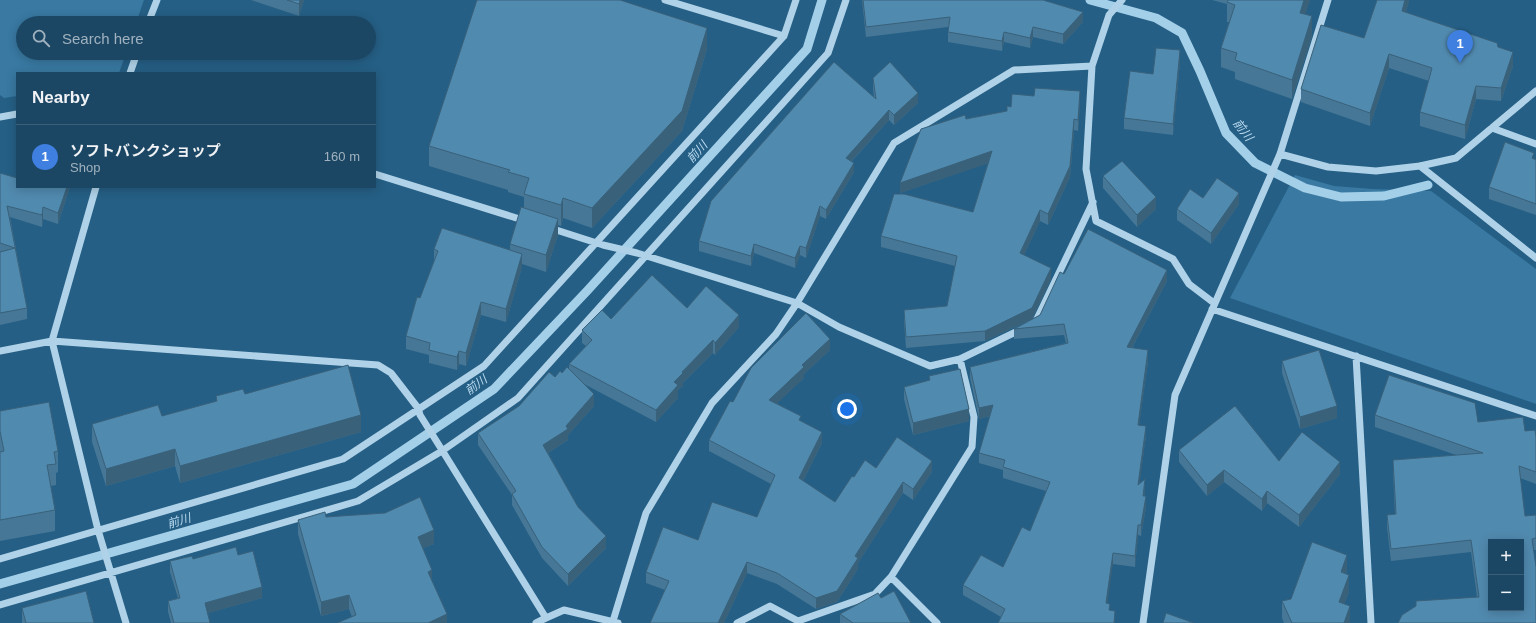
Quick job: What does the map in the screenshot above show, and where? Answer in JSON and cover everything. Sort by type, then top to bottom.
[{"type":"street","points":[[151,16],[157,0]]},
{"type":"street","points":[[665,0],[784,36]]},
{"type":"street","points":[[0,559],[99,533],[343,459],[419,412],[484,366],[600,244],[784,36],[796,0]]},
{"type":"street","points":[[0,605],[110,569],[358,502],[442,451],[518,398],[641,255],[828,53],[846,0]]},
{"type":"street","points":[[1122,0],[1109,15],[1092,66],[1086,169],[1096,221],[1173,259],[1189,284],[1213,306],[1356,356],[1536,416]]},
{"type":"street","points":[[1143,623],[1175,395],[1278,157],[1328,0]]},
{"type":"street","points":[[130,72],[135,60]]},
{"type":"street","points":[[536,623],[564,610],[616,622],[646,512],[712,403],[776,334],[797,303],[894,142],[1014,70],[1092,66]]},
{"type":"street","points":[[1278,157],[1328,167],[1376,170],[1420,166],[1456,158],[1536,91]]},
{"type":"street","points":[[0,117],[16,114]]},
{"type":"street","points":[[1492,128],[1536,144]]},
{"type":"street","points":[[1420,166],[1536,258]]},
{"type":"street","points":[[376,174],[535,224]]},
{"type":"street","points":[[96,188],[52,342],[99,533],[126,623]]},
{"type":"street","points":[[543,226],[797,303],[839,327],[930,366],[960,359],[1036,323],[1093,202]]},
{"type":"street","points":[[0,351],[52,342],[378,365],[391,373],[419,412],[546,618]]},
{"type":"street","points":[[1356,356],[1371,623]]},
{"type":"street","points":[[737,623],[770,606],[798,621],[875,594],[891,577],[972,447],[974,417],[960,359]]},
{"type":"street","points":[[891,577],[937,623]]},
{"type":"shaded area","points":[[0,0],[144,0],[138,16],[16,16],[16,60],[124,60],[119,72],[16,72],[16,96],[4,98],[0,95]]},
{"type":"shaded area","points":[[1295,175],[1334,186],[1431,191],[1536,269],[1536,404],[1230,298]]},
{"type":"building","points":[[287,0],[300,0],[299,4]]},
{"type":"building","points":[[477,0],[620,0],[707,28],[682,111],[592,208],[563,198],[561,205],[524,194],[529,178],[508,172],[510,170],[429,146]]},
{"type":"building","points":[[863,0],[1043,0],[1083,12],[1063,34],[1033,27],[1030,38],[1004,32],[1002,41],[948,32],[950,17],[866,27]]},
{"type":"building","points":[[1228,0],[1304,0],[1300,13],[1312,16],[1292,80],[1235,60],[1237,53],[1221,48],[1235,5],[1227,2]]},
{"type":"building","points":[[1377,0],[1405,0],[1402,11],[1497,43],[1498,47],[1513,52],[1501,88],[1476,86],[1465,125],[1420,112],[1432,68],[1389,54],[1370,113],[1301,89],[1321,25],[1364,38]]},
{"type":"building","points":[[1156,48],[1180,50],[1173,124],[1124,118],[1130,71],[1153,74]]},
{"type":"building","points":[[834,62],[876,99],[873,78],[890,62],[918,93],[894,115],[889,110],[846,158],[854,163],[826,210],[820,206],[806,248],[800,246],[795,258],[754,244],[751,256],[699,241],[711,201]]},
{"type":"building","points":[[1035,88],[1080,91],[1078,120],[1074,119],[1070,166],[1048,214],[1040,210],[1020,253],[1051,268],[1032,308],[985,331],[906,337],[904,310],[947,306],[957,256],[881,236],[894,194],[904,194],[973,212],[992,151],[900,183],[921,129],[965,115],[966,119],[1007,111],[1007,106],[1011,107],[1012,94],[1034,96]]},
{"type":"building","points":[[1505,142],[1534,153],[1532,158],[1536,160],[1536,204],[1489,187]]},
{"type":"building","points":[[1122,161],[1156,197],[1137,215],[1103,176]]},
{"type":"building","points":[[0,173],[16,178],[16,188],[67,188],[58,213],[43,207],[42,215],[7,206],[27,308],[0,313],[0,252],[15,248],[0,243]]},
{"type":"building","points":[[1217,178],[1239,193],[1211,233],[1177,209],[1190,189],[1203,198]]},
{"type":"building","points":[[521,207],[558,219],[546,255],[510,244]]},
{"type":"building","points":[[442,228],[522,254],[506,309],[481,302],[466,353],[459,351],[457,357],[429,350],[430,343],[406,336],[417,297],[420,298],[438,251],[434,249]]},
{"type":"building","points":[[1088,229],[1167,270],[1127,347],[1148,350],[1138,425],[1146,426],[1138,485],[1145,479],[1143,496],[1146,496],[1141,525],[1138,525],[1135,556],[1113,553],[1106,603],[1110,604],[1109,610],[1115,611],[1114,623],[998,623],[1005,609],[963,585],[981,555],[1003,567],[1022,527],[1030,531],[1050,482],[1003,467],[1005,460],[979,453],[993,405],[979,408],[970,367],[1068,343],[1064,324],[1014,329],[1040,315],[1060,272],[1064,274]]},
{"type":"building","points":[[652,275],[687,308],[706,286],[739,315],[715,343],[713,340],[682,372],[683,373],[674,382],[678,385],[656,410],[569,364],[592,340],[582,330],[602,310],[611,319]]},
{"type":"building","points":[[806,313],[830,339],[802,365],[804,367],[769,400],[801,416],[799,420],[822,432],[799,478],[835,502],[852,476],[854,477],[865,460],[876,468],[897,437],[932,461],[913,489],[903,482],[855,556],[858,558],[837,591],[816,598],[777,573],[747,562],[718,623],[650,623],[669,581],[646,572],[663,527],[698,540],[712,502],[757,517],[775,475],[709,440],[730,401],[733,402],[751,368]]},
{"type":"building","points":[[1319,350],[1337,406],[1300,417],[1282,361]]},
{"type":"building","points":[[348,365],[361,415],[180,466],[175,449],[106,469],[92,424],[158,405],[162,416],[217,401],[216,396],[243,389],[245,394]]},
{"type":"building","points":[[567,367],[594,394],[566,426],[568,429],[543,445],[578,507],[606,536],[568,574],[542,547],[512,494],[516,491],[478,433],[519,406],[549,372],[555,377],[560,371],[562,373]]},
{"type":"building","points":[[960,369],[969,409],[913,423],[904,387],[930,380],[929,376]]},
{"type":"building","points":[[1389,375],[1475,403],[1478,422],[1523,417],[1525,431],[1535,430],[1536,472],[1519,466],[1525,516],[1536,515],[1536,538],[1532,539],[1536,567],[1536,623],[1398,623],[1402,615],[1416,606],[1416,601],[1479,597],[1471,540],[1391,549],[1387,515],[1396,514],[1393,460],[1483,453],[1375,415]]},
{"type":"building","points":[[49,402],[58,451],[54,452],[56,464],[47,465],[55,510],[0,520],[0,452],[4,451],[0,431],[0,411]]},
{"type":"building","points":[[1235,406],[1279,461],[1302,432],[1340,462],[1299,515],[1267,491],[1262,499],[1224,470],[1207,485],[1179,450]]},
{"type":"building","points":[[420,497],[434,530],[418,537],[432,570],[428,572],[447,614],[428,623],[337,623],[356,615],[349,595],[321,602],[298,520],[325,512],[326,517],[385,513]]},
{"type":"building","points":[[1312,542],[1347,555],[1341,572],[1349,575],[1339,602],[1350,606],[1344,623],[1292,623],[1282,601],[1291,599]]},
{"type":"building","points":[[236,547],[238,555],[253,551],[262,587],[205,603],[210,623],[174,623],[168,601],[180,598],[170,561],[192,556],[193,559]]},
{"type":"building","points":[[86,591],[94,623],[26,623],[22,608]]},
{"type":"building","points":[[894,591],[911,623],[853,623],[840,614],[878,593],[881,598]]},
{"type":"building","points":[[1166,613],[1194,623],[1163,623]]},
{"type":"waterway","name":"前川","points":[[0,584],[353,484],[494,389],[587,291],[807,49],[822,0]]},
{"type":"waterway","name":"前川","points":[[1090,0],[1156,18],[1182,33],[1226,133],[1255,163],[1305,188],[1341,197],[1384,196],[1428,185]]},
{"type":"place","name":"ソフトバンクショップ","points":[[1460,63]]}]
